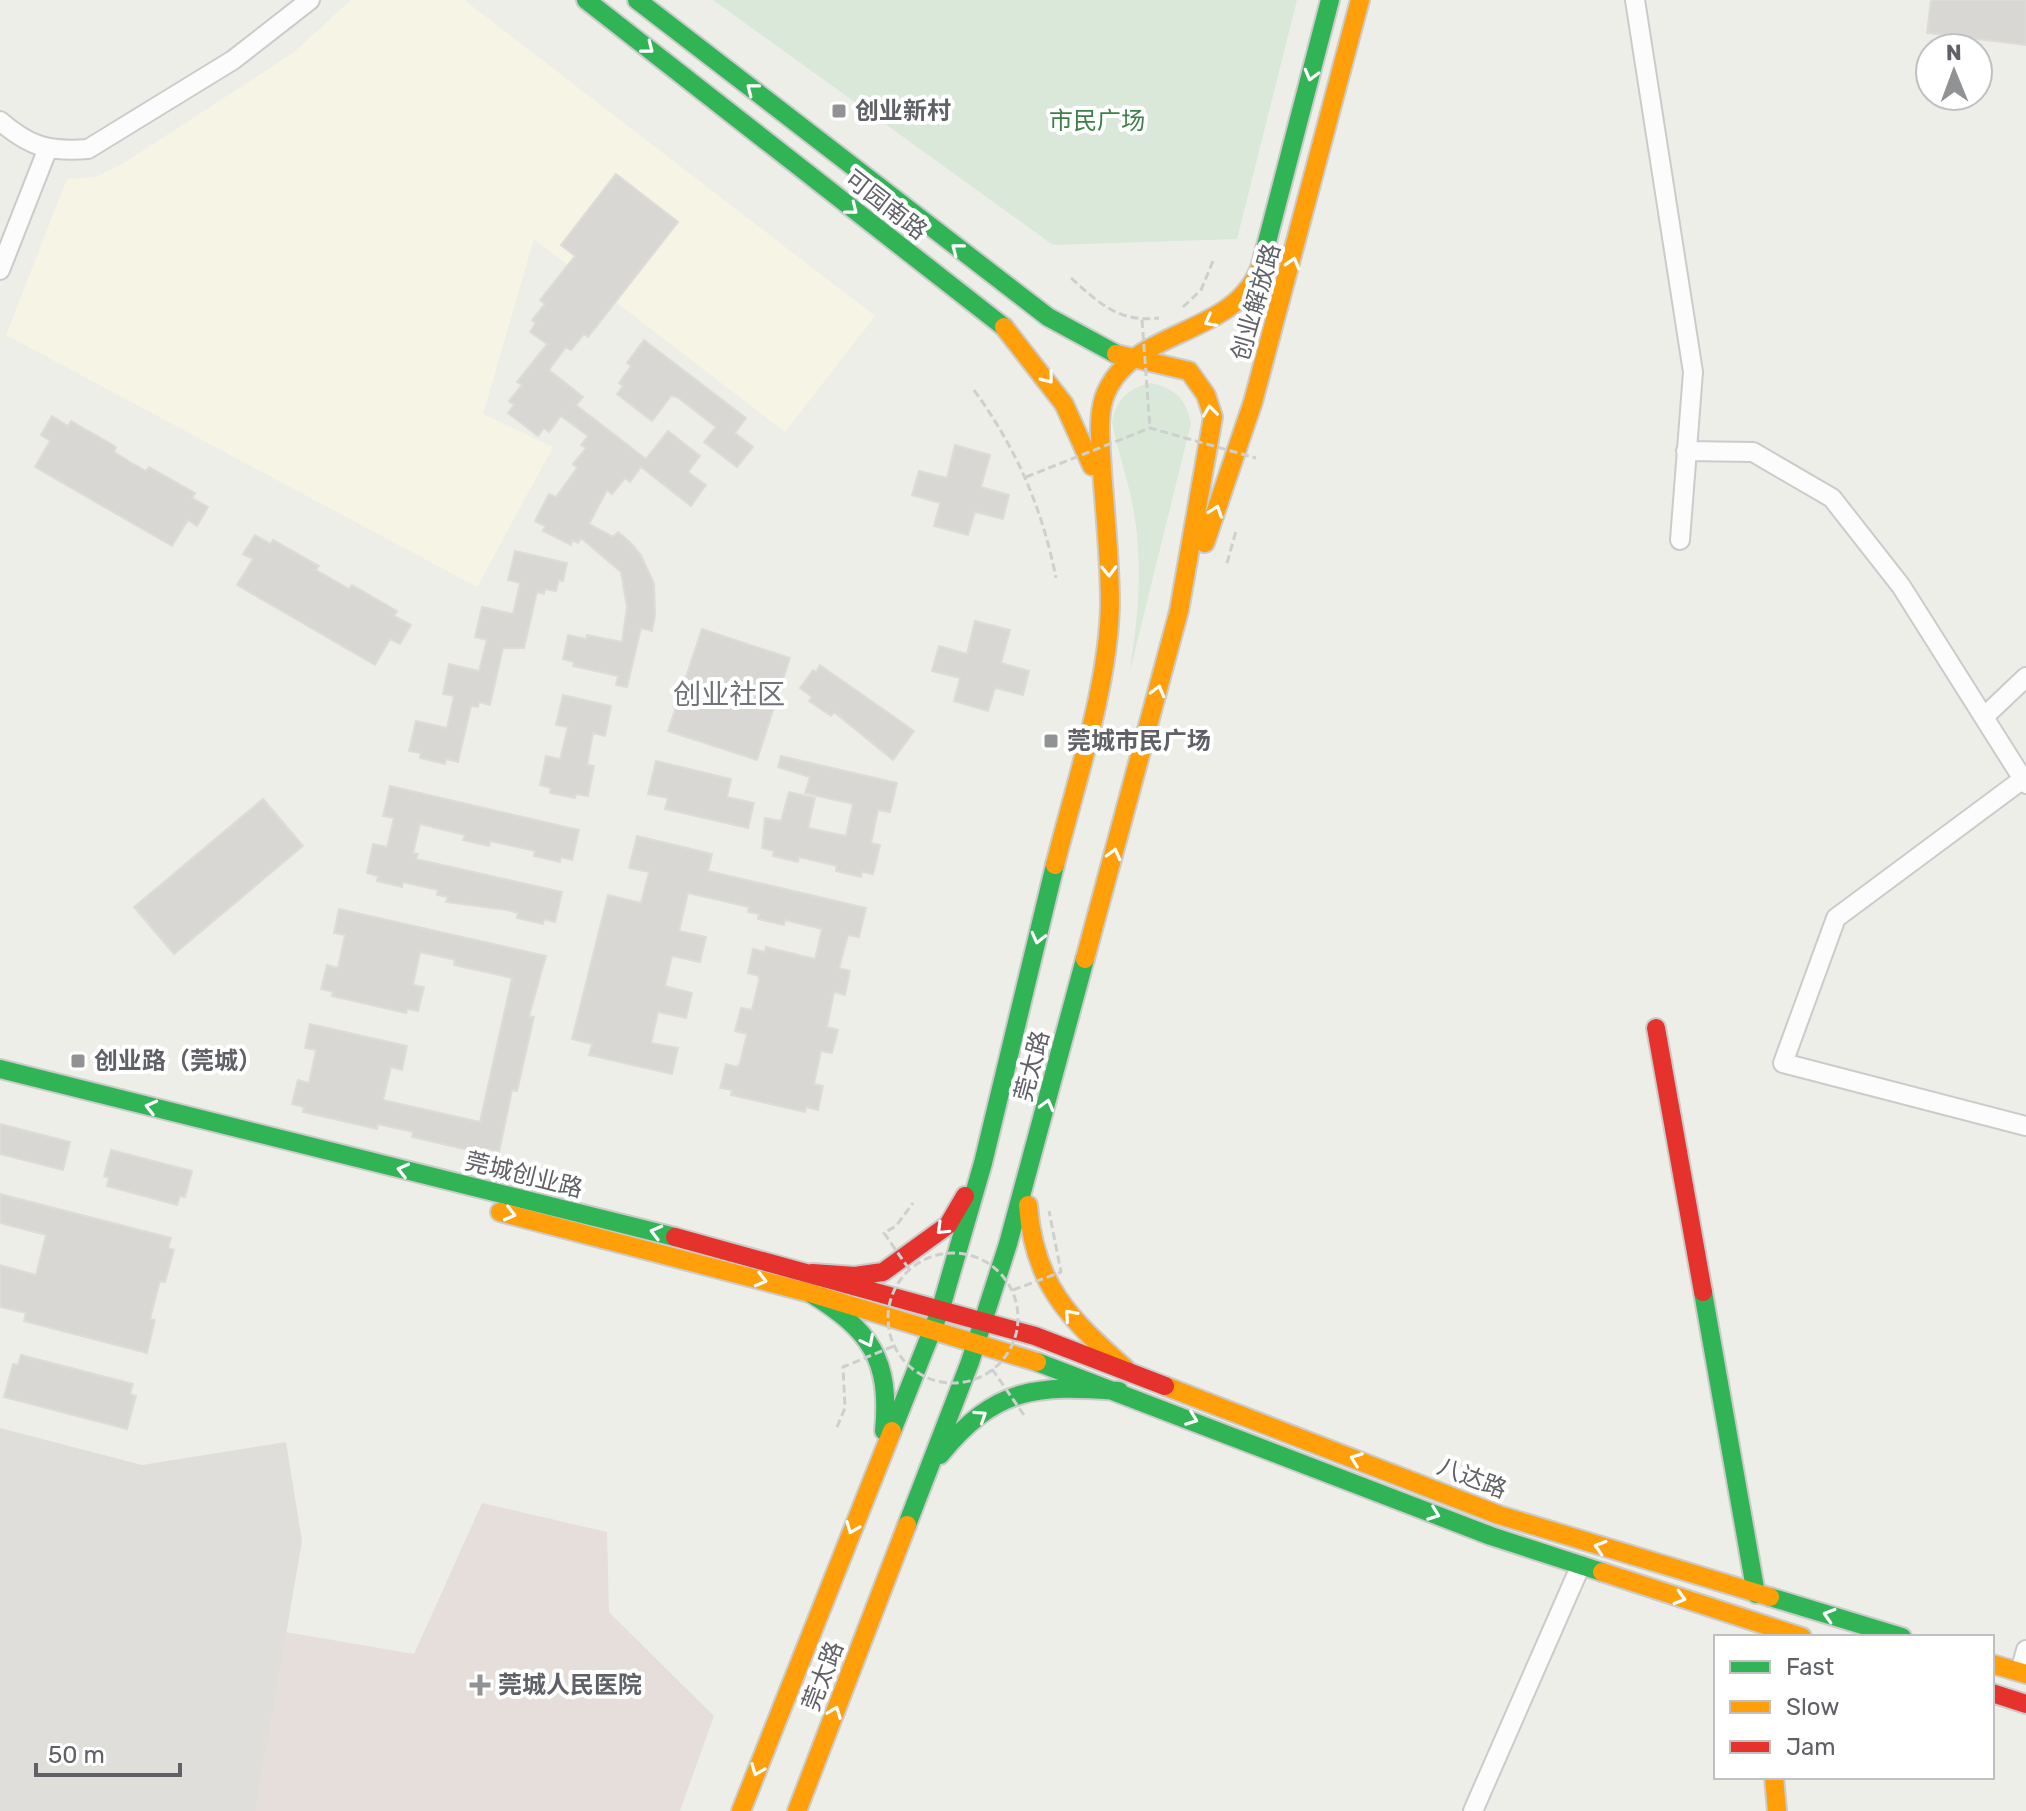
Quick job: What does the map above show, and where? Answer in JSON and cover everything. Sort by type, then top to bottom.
[{"type":"main road","name":"可园南路","points":[[586,0],[997,320],[1050,379],[1076,420],[1101,493]]},
{"type":"main road","name":"可园南路","points":[[637,0],[1019,296],[1068,330],[1119,355],[1135,358]]},
{"type":"main road","name":"创业解放路","points":[[1101,493],[1099,409],[1106,388],[1118,371],[1135,358],[1216,319],[1251,288],[1266,244],[1330,0]]},
{"type":"main road","name":"创业解放路","points":[[1179,611],[1253,402],[1360,0]]},
{"type":"main road","points":[[1068,330],[1124,338],[1171,339]]},
{"type":"main road","name":"莞太路","points":[[797,1811],[977,1342],[1027,1180],[1179,611],[1213,417],[1208,397],[1193,373],[1169,360],[1135,358]]},
{"type":"main road","name":"莞太路","points":[[741,1811],[934,1328],[983,1163],[1102,672],[1110,605],[1101,493]]},
{"type":"main road","points":[[1656,1028],[1756,1594]]},
{"type":"main road","name":"莞城创业路","points":[[0,1069],[812,1273],[1035,1336]]},
{"type":"main road","name":"莞城创业路","points":[[0,1084],[810,1293],[1025,1357]]},
{"type":"main road","points":[[812,1273],[855,1276],[883,1272],[948,1225],[983,1163]]},
{"type":"main road","points":[[1027,1180],[1028,1239],[1038,1270],[1066,1313],[1126,1369]]},
{"type":"main road","points":[[810,1293],[845,1313],[865,1331],[885,1376],[887,1413],[881,1455]]},
{"type":"main road","name":"八达路","points":[[1035,1336],[1499,1515],[1895,1635]]},
{"type":"main road","name":"八达路","points":[[1025,1357],[1491,1536],[1759,1630],[1790,1635]]},
{"type":"main road","points":[[927,1471],[951,1440],[1002,1402],[1051,1387],[1119,1391]]},
{"type":"main road","points":[[1994,1665],[2023,1673]]},
{"type":"main road","points":[[1994,1694],[2026,1704]]},
{"type":"main road","points":[[1774,1779],[1777,1811]]},
{"type":"street","points":[[0,121],[33,146],[88,149],[233,60],[310,0]]},
{"type":"street","points":[[1635,0],[1693,372],[1680,540]]},
{"type":"street","points":[[0,270],[48,148]]},
{"type":"street","points":[[1686,451],[1753,452],[1832,498],[1901,586],[2024,781],[1836,918],[1783,1063],[2026,1126]]},
{"type":"street","points":[[1985,716],[2026,677]]},
{"type":"street","points":[[1473,1811],[1580,1567]]},
{"type":"street","points":[[2023,1673],[2026,1650]]},
{"type":"path","points":[[1179,311],[1201,290],[1213,261]]},
{"type":"path","points":[[1071,278],[1107,310],[1142,320],[1170,314]]},
{"type":"path","points":[[1142,320],[1150,428]]},
{"type":"path","points":[[974,390],[998,423],[1026,477],[1048,537],[1056,578]]},
{"type":"path","points":[[1026,477],[1150,428],[1256,458]]},
{"type":"path","points":[[909,1269],[884,1233],[896,1226],[913,1203]]},
{"type":"path","points":[[1013,1290],[1061,1272],[1049,1211]]},
{"type":"path","points":[[941,1253],[957,1253],[991,1264],[1013,1290],[1019,1318],[1017,1334],[1004,1359],[973,1380],[957,1383],[932,1380],[910,1367],[894,1346],[888,1311],[897,1285],[909,1269],[941,1253]]},
{"type":"path","points":[[837,1427],[845,1408],[843,1367],[894,1346]]},
{"type":"path","points":[[992,1369],[1026,1418]]},
{"type":"shaded area","points":[[351,0],[464,0],[875,316],[785,432],[534,239],[483,414],[553,447],[477,587],[6,335],[67,179],[96,177],[124,163],[293,53]]},
{"type":"shaded area","points":[[0,1428],[142,1465],[286,1442],[302,1541],[256,1811],[0,1811]]},
{"type":"shaded area","name":"莞城人民医院","points":[[482,1503],[607,1532],[609,1612],[714,1716],[680,1811],[256,1811],[286,1632],[414,1654]]},
{"type":"green space","name":"市民广场","points":[[713,0],[1297,0],[1237,239],[1053,245]]},
{"type":"green space","points":[[1151,383],[1167,388],[1178,396],[1186,407],[1191,423],[1129,675],[1137,614],[1137,533],[1112,422],[1125,396]]},
{"type":"building","points":[[1931,0],[2026,0],[2026,45],[1994,41],[1994,32],[1927,32]]},
{"type":"building","points":[[616,174],[678,222],[588,337],[584,334],[571,350],[566,347],[549,370],[583,397],[576,405],[646,459],[668,431],[700,456],[688,472],[706,485],[691,506],[641,467],[630,482],[625,478],[612,494],[607,490],[589,524],[613,537],[618,532],[630,542],[641,555],[654,584],[652,631],[641,628],[627,687],[616,685],[618,676],[573,666],[574,662],[563,659],[568,635],[586,639],[587,635],[622,642],[627,607],[621,572],[581,538],[578,543],[572,540],[571,545],[543,531],[545,526],[535,521],[549,494],[556,497],[577,468],[573,464],[586,448],[581,445],[588,436],[561,416],[549,432],[544,428],[538,436],[508,413],[514,405],[509,401],[522,385],[517,382],[547,344],[530,332],[536,323],[532,320],[545,304],[540,300],[575,256],[561,245]]},
{"type":"building","points":[[644,340],[746,418],[735,433],[753,447],[737,467],[704,442],[716,427],[677,397],[671,396],[652,421],[617,394],[623,386],[619,383],[631,366],[627,363]]},
{"type":"building","points":[[52,416],[68,426],[71,421],[116,447],[114,452],[130,462],[146,471],[149,467],[195,493],[192,498],[208,507],[197,526],[188,520],[172,546],[35,467],[50,441],[41,435]]},
{"type":"building","points":[[955,445],[990,455],[981,487],[1009,495],[1003,519],[975,512],[968,535],[934,526],[940,503],[912,495],[919,471],[947,478]]},
{"type":"building","points":[[255,535],[271,544],[273,540],[319,566],[316,570],[349,589],[352,585],[397,611],[394,616],[411,625],[400,644],[390,639],[375,665],[237,585],[253,559],[243,554]]},
{"type":"building","points":[[515,551],[567,563],[563,581],[559,580],[556,591],[545,589],[544,594],[537,592],[524,648],[503,648],[490,705],[479,702],[478,707],[471,706],[458,762],[446,759],[445,764],[420,758],[421,753],[409,751],[416,721],[447,728],[454,696],[443,694],[449,664],[479,671],[487,640],[475,637],[482,607],[513,614],[520,583],[508,580]]},
{"type":"building","points":[[975,621],[1010,630],[1001,663],[1029,671],[1023,695],[995,688],[988,711],[954,701],[960,678],[932,671],[939,646],[967,654]]},
{"type":"building","points":[[702,629],[790,658],[757,760],[668,731]]},
{"type":"building","points":[[820,665],[914,731],[893,760],[834,712],[831,716],[809,701],[812,697],[800,688]]},
{"type":"building","points":[[563,695],[611,706],[605,736],[593,733],[587,765],[594,766],[588,796],[576,794],[575,798],[550,793],[551,788],[540,785],[546,756],[560,759],[568,727],[556,725]]},
{"type":"building","points":[[781,756],[897,783],[890,812],[878,810],[871,843],[880,845],[873,874],[862,872],[861,877],[836,871],[837,866],[799,857],[798,862],[773,856],[774,851],[762,848],[765,818],[781,821],[789,792],[815,798],[808,828],[846,836],[853,804],[805,793],[810,777],[778,767]]},
{"type":"building","points":[[656,761],[731,779],[727,797],[754,803],[748,828],[665,809],[668,798],[648,794]]},
{"type":"building","points":[[390,786],[579,830],[572,860],[561,857],[560,862],[534,856],[535,851],[490,841],[489,846],[463,840],[465,835],[420,824],[413,853],[418,854],[416,859],[562,892],[555,922],[544,919],[543,924],[517,918],[518,913],[507,910],[446,902],[448,897],[437,895],[438,890],[403,882],[402,887],[377,881],[378,876],[367,873],[373,844],[387,847],[394,818],[383,816]]},
{"type":"building","points":[[263,799],[303,846],[174,954],[134,907]]},
{"type":"building","points":[[637,836],[712,854],[708,871],[866,908],[859,937],[848,935],[839,968],[850,971],[845,995],[834,992],[827,1027],[838,1030],[832,1053],[821,1051],[814,1084],[823,1086],[818,1110],[806,1107],[805,1112],[731,1095],[732,1090],[720,1088],[726,1064],[737,1067],[740,1063],[747,1034],[735,1031],[741,1008],[752,1010],[759,981],[759,976],[748,973],[753,949],[765,952],[766,947],[815,959],[822,929],[785,920],[784,925],[758,919],[759,914],[748,912],[749,907],[688,893],[679,931],[706,937],[700,962],[672,956],[665,986],[692,993],[686,1018],[658,1012],[651,1043],[678,1048],[672,1074],[589,1055],[592,1044],[572,1039],[608,895],[641,903],[649,872],[629,868]]},
{"type":"building","points":[[339,909],[546,956],[529,1016],[534,1017],[517,1091],[512,1090],[499,1152],[488,1149],[486,1154],[412,1137],[413,1132],[378,1124],[377,1129],[303,1112],[304,1107],[292,1104],[298,1080],[309,1083],[316,1050],[305,1048],[310,1024],[407,1046],[402,1070],[391,1067],[383,1100],[480,1122],[512,978],[454,965],[455,960],[420,952],[413,985],[424,987],[418,1011],[407,1009],[406,1013],[332,996],[333,992],[321,989],[327,965],[338,968],[345,935],[334,933]]},
{"type":"building","points":[[0,1124],[70,1142],[63,1170],[0,1154]]},
{"type":"building","points":[[111,1150],[192,1171],[185,1197],[180,1196],[177,1205],[107,1186],[109,1178],[104,1176]]},
{"type":"building","points":[[0,1194],[171,1238],[168,1248],[174,1250],[165,1282],[160,1281],[150,1319],[155,1320],[147,1353],[24,1321],[26,1313],[0,1307],[0,1265],[36,1275],[46,1235],[0,1223]]},
{"type":"building","points":[[21,1355],[133,1384],[130,1394],[136,1396],[127,1429],[4,1397],[13,1364],[18,1365]]},
{"type":"traffic: fast","points":[[586,0],[1004,327]]},
{"type":"traffic: fast","points":[[637,0],[1048,317],[1116,354]]},
{"type":"traffic: fast","points":[[1261,265],[1330,0]]},
{"type":"traffic: fast","points":[[892,1431],[941,1308],[983,1163],[1055,865]]},
{"type":"traffic: fast","points":[[907,1525],[970,1362],[1008,1244],[1085,959]]},
{"type":"traffic: fast","points":[[0,1069],[675,1237]]},
{"type":"traffic: fast","points":[[1703,1292],[1756,1594]]},
{"type":"traffic: fast","points":[[810,1293],[848,1320],[872,1349],[884,1384],[884,1431]]},
{"type":"traffic: fast","points":[[1037,1362],[1491,1536],[1602,1572]]},
{"type":"traffic: fast","points":[[940,1455],[980,1415],[1020,1395],[1064,1389],[1119,1391]]},
{"type":"traffic: fast","points":[[1770,1597],[1895,1635]]},
{"type":"traffic: slow","points":[[1205,543],[1253,402],[1360,0]]},
{"type":"traffic: slow","points":[[1055,865],[1090,735],[1108,635],[1109,570],[1100,434],[1104,398],[1117,375],[1136,357],[1229,307],[1248,289],[1261,265]]},
{"type":"traffic: slow","points":[[1004,327],[1064,404],[1092,466]]},
{"type":"traffic: slow","points":[[1085,959],[1179,611],[1213,417],[1206,395],[1189,371],[1116,354]]},
{"type":"traffic: slow","points":[[1028,1205],[1038,1257],[1058,1298],[1087,1333],[1126,1369]]},
{"type":"traffic: slow","points":[[500,1212],[810,1293],[1037,1362]]},
{"type":"traffic: slow","points":[[1165,1386],[1499,1515],[1770,1597]]},
{"type":"traffic: slow","points":[[741,1811],[892,1431]]},
{"type":"traffic: slow","points":[[797,1811],[907,1525]]},
{"type":"traffic: slow","points":[[1602,1572],[1796,1635]]},
{"type":"traffic: slow","points":[[1994,1665],[2026,1674]]},
{"type":"traffic: slow","points":[[1774,1779],[1777,1811]]},
{"type":"traffic: jam","points":[[1656,1028],[1703,1292]]},
{"type":"traffic: jam","points":[[812,1273],[855,1276],[883,1272],[948,1225],[965,1196]]},
{"type":"traffic: jam","points":[[675,1237],[1035,1336],[1165,1386]]},
{"type":"traffic: jam","points":[[1994,1694],[2026,1704]]},
{"type":"place","name":"创业新村","points":[[839,111]]},
{"type":"place","name":"莞城市民广场","points":[[1051,741]]},
{"type":"place","name":"创业路（莞城）","points":[[78,1061]]},
{"type":"place","name":"莞城人民医院","points":[[480,1685]]},
{"type":"district","name":"创业社区","points":[[729,694]]}]
